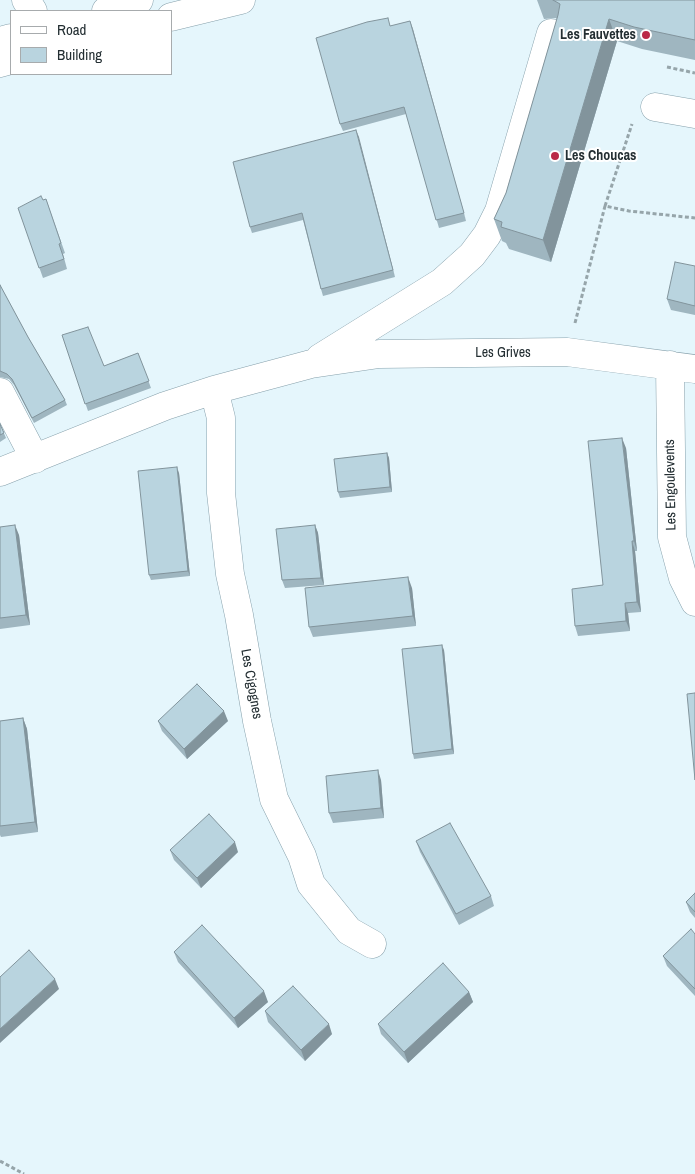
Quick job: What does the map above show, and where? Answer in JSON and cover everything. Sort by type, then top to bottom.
[{"type":"street","points":[[109,10],[139,0]]},
{"type":"street","points":[[172,18],[241,0]]},
{"type":"street","points":[[0,472],[165,406],[214,390],[311,364],[442,282],[472,255],[487,235],[499,210],[551,33]]},
{"type":"street","points":[[655,107],[695,114]]},
{"type":"street","name":"Les Grives","points":[[311,364],[379,354],[567,352],[682,367]]},
{"type":"street","name":"Les Engoulevents","points":[[682,367],[672,537],[683,578],[695,602]]},
{"type":"street","name":"Les Cigognes","points":[[214,390],[221,418],[221,493],[230,574],[257,721],[274,799],[302,856],[311,884],[349,931],[372,944]]},
{"type":"street","points":[[0,394],[35,459]]},
{"type":"path","points":[[667,67],[695,73]]},
{"type":"path","points":[[567,352],[605,206],[638,104],[655,107]]},
{"type":"path","points":[[605,206],[629,211],[695,218]]},
{"type":"path","points":[[0,1161],[24,1174]]},
{"type":"building","points":[[553,0],[695,0],[695,40],[634,27],[609,19],[543,240],[501,227],[502,222],[494,219],[506,193],[558,15],[560,4]]},
{"type":"building","points":[[388,18],[390,26],[410,21],[464,213],[436,220],[404,107],[340,124],[316,38],[367,22]]},
{"type":"building","points":[[356,130],[393,270],[321,289],[302,213],[250,227],[233,162]]},
{"type":"building","points":[[41,196],[43,200],[46,199],[61,243],[59,244],[64,259],[39,268],[18,208]]},
{"type":"building","points":[[675,262],[695,266],[695,306],[667,299]]},
{"type":"building","points":[[0,285],[65,400],[32,418],[12,379],[0,371]]},
{"type":"building","points":[[88,327],[104,366],[138,353],[149,381],[85,404],[62,335]]},
{"type":"building","points":[[0,424],[4,433],[0,435]]},
{"type":"building","points":[[622,438],[634,541],[632,541],[637,602],[625,603],[626,621],[575,626],[572,589],[603,585],[588,441]]},
{"type":"building","points":[[387,453],[390,487],[338,492],[334,459]]},
{"type":"building","points":[[177,467],[188,571],[149,575],[138,471]]},
{"type":"building","points":[[15,525],[26,615],[0,618],[0,527]]},
{"type":"building","points":[[315,525],[321,578],[282,580],[276,529]]},
{"type":"building","points":[[408,577],[413,616],[309,627],[305,588]]},
{"type":"building","points":[[442,645],[452,749],[413,754],[402,649]]},
{"type":"building","points":[[197,684],[224,711],[184,749],[158,721]]},
{"type":"building","points":[[695,693],[695,780],[687,694]]},
{"type":"building","points":[[23,718],[35,822],[0,826],[0,721]]},
{"type":"building","points":[[378,770],[381,808],[329,813],[326,776]]},
{"type":"building","points":[[209,814],[235,842],[197,878],[170,850]]},
{"type":"building","points":[[450,823],[491,896],[456,914],[416,841]]},
{"type":"building","points":[[695,893],[695,912],[686,902]]},
{"type":"building","points":[[202,925],[264,991],[234,1018],[174,952]]},
{"type":"building","points":[[691,929],[695,934],[695,989],[663,956]]},
{"type":"building","points":[[29,950],[55,979],[0,1029],[0,977]]},
{"type":"building","points":[[443,963],[469,992],[404,1052],[378,1024]]},
{"type":"building","points":[[293,986],[329,1024],[301,1050],[265,1011]]},
{"type":"place","name":"Les Fauvettes","points":[[646,35]]},
{"type":"place","name":"Les Choucas","points":[[555,156]]}]
